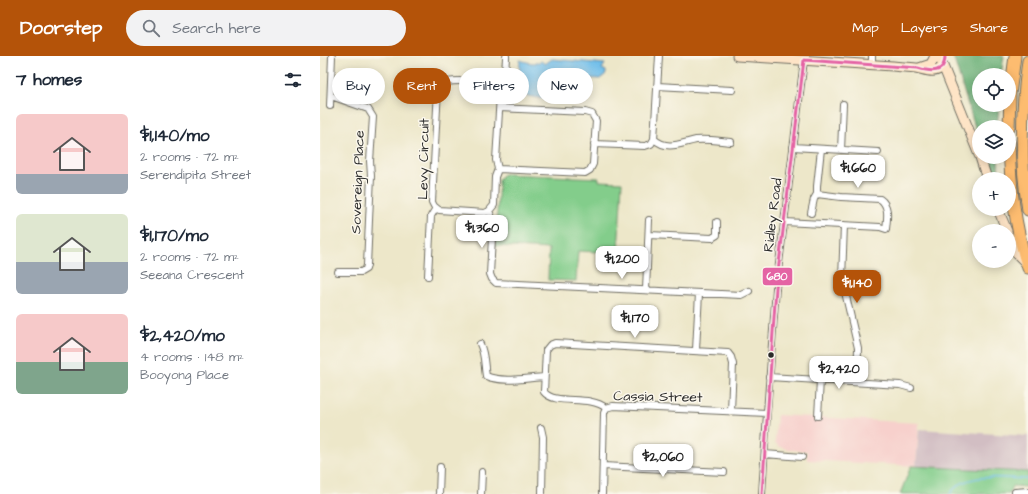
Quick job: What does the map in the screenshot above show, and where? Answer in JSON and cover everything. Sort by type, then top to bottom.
[{"type":"highway","points":[[1009,120],[1010,94],[1015,56]]},
{"type":"highway","points":[[1028,61],[1022,130],[1028,210]]},
{"type":"highway","points":[[1010,164],[1012,190],[1018,227],[1027,266]]},
{"type":"street","points":[[330,106],[332,56]]},
{"type":"street","points":[[505,68],[506,56]]},
{"type":"street","points":[[594,144],[645,146],[651,144],[654,139],[659,56]]},
{"type":"street","points":[[737,56],[804,60],[872,60],[918,68],[924,71],[934,71],[940,69],[943,66],[945,56]]},
{"type":"street","points":[[918,68],[931,64],[934,56]]},
{"type":"street","points":[[939,56],[972,138]]},
{"type":"street","name":"Ridley Road","points":[[762,494],[766,413],[776,288],[804,60]]},
{"type":"street","points":[[934,71],[948,78]]},
{"type":"street","points":[[657,86],[732,90]]},
{"type":"street","name":"Sovereign Place","points":[[331,96],[368,109],[373,117],[370,161],[371,176],[367,265],[366,269],[361,272],[338,272]]},
{"type":"street","name":"Levy Circuit","points":[[437,104],[432,202],[436,208],[441,211],[485,213],[489,211]]},
{"type":"street","points":[[501,104],[496,160],[498,169],[495,179],[494,205],[489,211],[493,220],[490,274],[496,283],[742,295],[749,291]]},
{"type":"street","points":[[841,150],[843,104]]},
{"type":"street","points":[[498,169],[585,173],[590,170],[593,164],[596,121],[589,112],[500,108]]},
{"type":"street","points":[[654,139],[664,145],[675,146],[697,140],[731,142]]},
{"type":"street","points":[[793,147],[878,152]]},
{"type":"street","points":[[811,213],[814,199],[818,194],[817,186],[821,149]]},
{"type":"street","points":[[784,222],[886,229],[886,204],[880,199],[818,194]]},
{"type":"street","points":[[428,276],[431,216],[436,208]]},
{"type":"street","points":[[646,290],[649,220]]},
{"type":"street","points":[[649,235],[712,238],[716,235],[717,222]]},
{"type":"street","points":[[844,225],[842,279],[858,348],[857,382]]},
{"type":"street","points":[[1016,252],[1027,266]]},
{"type":"street","points":[[696,350],[699,293]]},
{"type":"street","points":[[480,344],[484,352],[484,367],[486,376],[501,379],[544,376],[546,350],[550,345],[555,343],[728,353],[732,357],[733,364],[731,411]]},
{"type":"street","name":"Cassia Street","points":[[544,376],[544,392],[551,398],[591,401],[599,403],[606,408],[613,406],[766,413]]},
{"type":"street","points":[[770,377],[900,385],[911,388]]},
{"type":"street","points":[[818,416],[820,380]]},
{"type":"street","points":[[602,494],[604,413],[606,408]]},
{"type":"street","points":[[541,428],[543,437],[542,494]]},
{"type":"street","points":[[764,454],[802,457]]},
{"type":"street","points":[[603,466],[724,472]]},
{"type":"street","points":[[438,494],[440,467]]},
{"type":"street","points":[[481,494],[482,472]]},
{"type":"street","points":[[1015,494],[1016,492],[1028,491]]},
{"type":"shaded area","points":[[777,415],[919,423],[916,466],[807,460],[807,451],[790,450],[778,446],[775,442]]},
{"type":"shaded area","points":[[919,429],[1028,436],[1028,472],[916,466]]},
{"type":"green space","points":[[953,56],[1004,56],[1002,68],[972,68],[972,112],[998,112],[998,120],[973,120]]},
{"type":"green space","points":[[987,164],[998,164],[999,172],[990,172]]},
{"type":"green space","points":[[504,174],[599,178],[599,181],[622,182],[618,253],[578,251],[576,281],[548,280],[549,249],[495,246],[499,180]]},
{"type":"green space","points":[[911,466],[1028,472],[1028,487],[1012,486],[1009,494],[900,494]]},
{"type":"water","points":[[552,59],[605,64],[602,69],[606,71],[606,74],[600,79],[593,79],[593,68],[537,68],[537,98],[529,96],[529,68],[520,68],[520,60],[533,63],[541,61],[545,64]]},
{"type":"waterway","points":[[950,494],[957,486],[975,479],[997,477],[1028,479]]},
{"type":"transit line","name":"680","points":[[804,60],[918,68],[932,71],[940,69],[943,66],[945,56]]},
{"type":"transit line","name":"680","points":[[762,494],[776,288],[804,60]]}]
